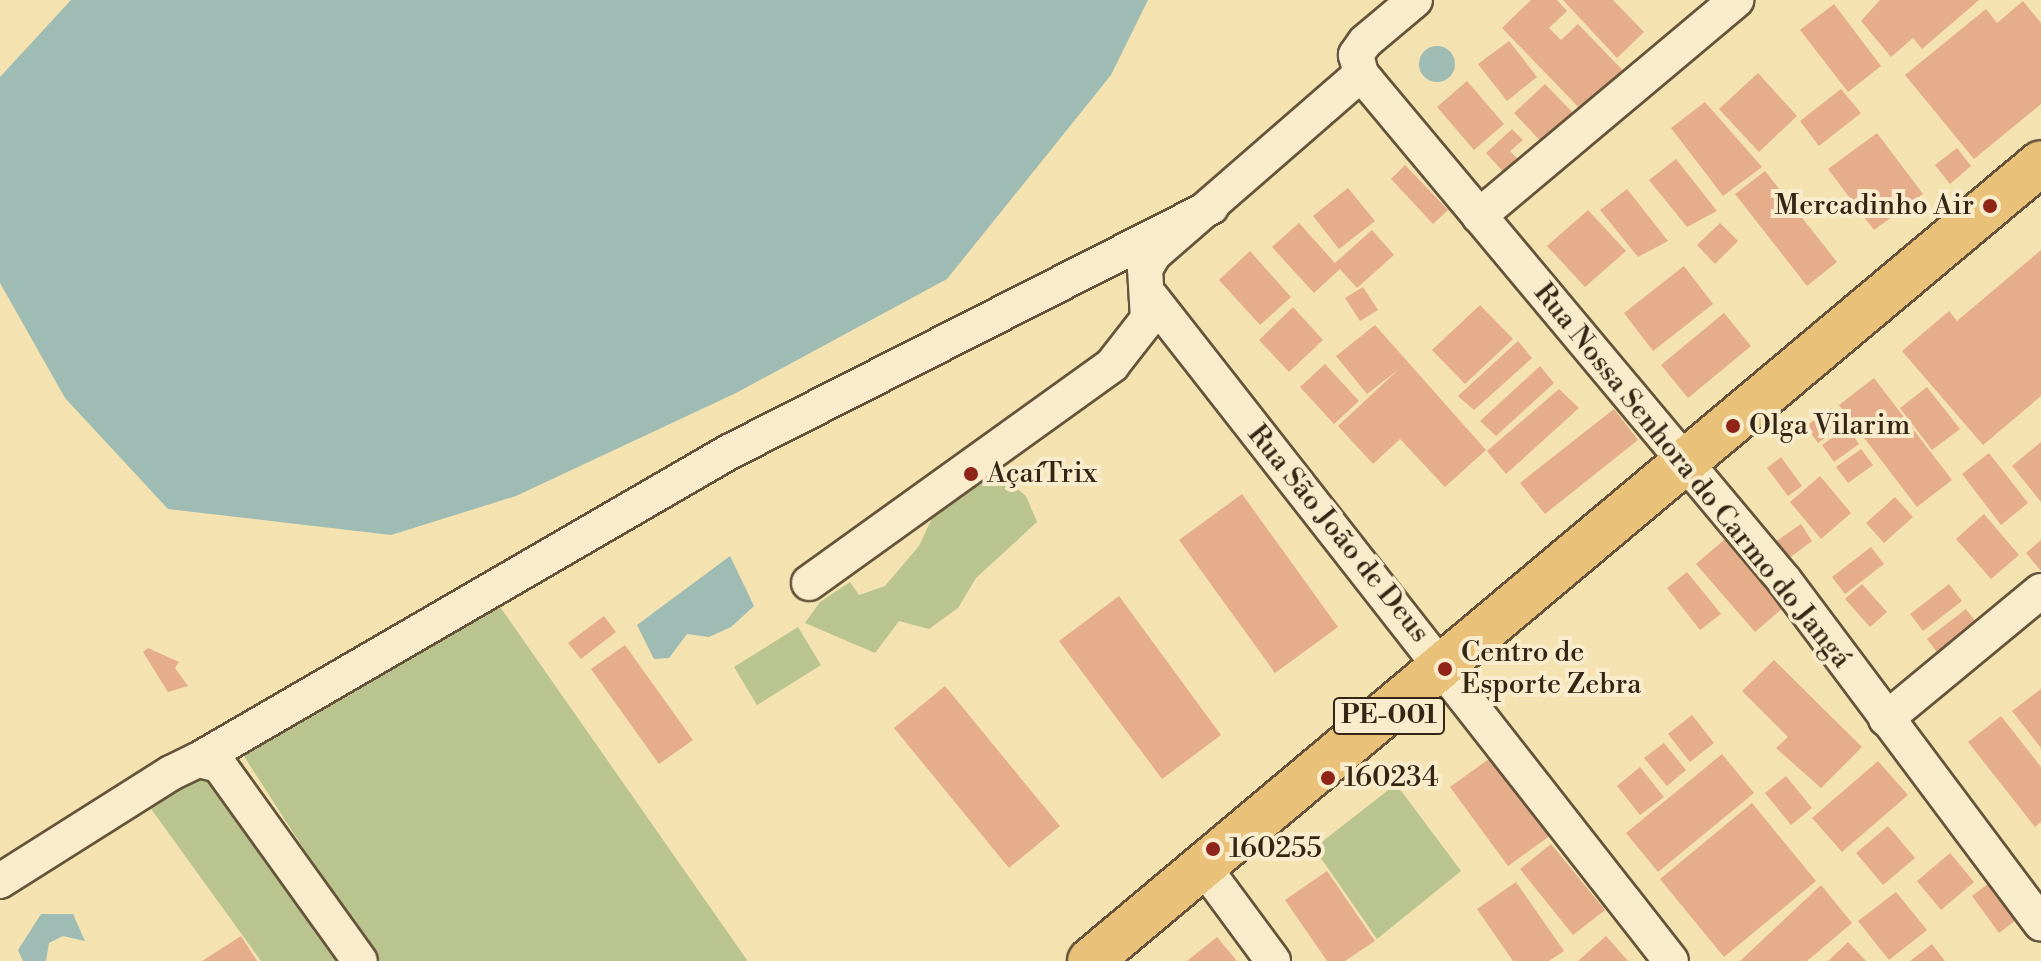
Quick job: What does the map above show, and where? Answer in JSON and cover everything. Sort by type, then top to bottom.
[{"type":"main road","name":"PE-001","points":[[1090,961],[1206,870],[1686,467],[2041,163]]},
{"type":"street","points":[[809,583],[1112,365],[1148,319],[1151,297],[1145,269],[1154,254],[1361,74],[1356,55],[1365,42],[1415,0]]},
{"type":"street","points":[[1479,216],[1736,0]]},
{"type":"street","name":"Rua Nossa Senhora do Carmo do Jangá","points":[[1361,74],[1686,467],[1784,580],[2041,924]]},
{"type":"street","points":[[0,881],[198,760],[729,452],[1211,207]]},
{"type":"street","name":"Rua São João de Deus","points":[[1151,297],[1671,961]]},
{"type":"street","points":[[1886,719],[2041,591]]},
{"type":"street","points":[[198,760],[219,765],[239,788],[360,961]]},
{"type":"street","points":[[1206,870],[1273,961]]},
{"type":"green space","points":[[978,479],[1007,480],[1026,496],[1037,522],[976,578],[958,608],[929,629],[899,621],[875,653],[805,623],[820,602],[850,582],[859,595],[885,586],[919,546],[941,499]]},
{"type":"green space","points":[[489,591],[746,961],[376,961],[229,733]]},
{"type":"green space","points":[[798,627],[821,665],[757,705],[734,667]]},
{"type":"green space","points":[[210,766],[341,961],[261,961],[149,806]]},
{"type":"green space","points":[[1396,784],[1461,871],[1377,939],[1314,848]]},
{"type":"water","points":[[71,0],[1148,0],[1111,75],[947,279],[736,393],[516,496],[391,535],[168,509],[65,398],[0,283],[0,77]]},
{"type":"water","points":[[1437,46],[1450,51],[1455,64],[1450,77],[1437,82],[1424,77],[1419,64],[1424,51]]},
{"type":"water","points":[[730,556],[754,606],[731,627],[709,637],[687,634],[669,658],[654,659],[637,625]]},
{"type":"water","points":[[41,914],[73,914],[85,941],[63,936],[49,943],[46,961],[23,961],[18,950]]},
{"type":"building","points":[[1531,0],[1557,0],[1567,11],[1549,28],[1561,40],[1578,24],[1631,79],[1590,119],[1502,28]]},
{"type":"building","points":[[1563,0],[1613,0],[1644,32],[1617,58]]},
{"type":"building","points":[[1880,0],[1979,0],[1922,49],[1913,38],[1891,57],[1861,21]]},
{"type":"building","points":[[2023,1],[2041,23],[2041,104],[1974,159],[1905,75],[1986,9],[1997,23]]},
{"type":"building","points":[[1834,4],[1881,66],[1848,92],[1800,30]]},
{"type":"building","points":[[1509,41],[1537,77],[1507,101],[1478,64]]},
{"type":"building","points":[[1758,73],[1797,116],[1759,152],[1719,109]]},
{"type":"building","points":[[1467,81],[1504,124],[1474,150],[1437,107]]},
{"type":"building","points":[[1545,84],[1578,118],[1547,148],[1514,113]]},
{"type":"building","points":[[1841,89],[1861,113],[1819,146],[1800,121]]},
{"type":"building","points":[[1705,102],[1762,167],[1723,196],[1671,128]]},
{"type":"building","points":[[1512,129],[1523,140],[1510,151],[1524,166],[1510,179],[1486,153]]},
{"type":"building","points":[[1877,133],[1923,194],[1874,230],[1828,169]]},
{"type":"building","points":[[1957,148],[1971,166],[1950,184],[1935,165]]},
{"type":"building","points":[[1676,159],[1717,211],[1687,227],[1649,180]]},
{"type":"building","points":[[1405,165],[1448,210],[1433,224],[1391,179]]},
{"type":"building","points":[[1765,171],[1837,262],[1807,286],[1735,194]]},
{"type":"building","points":[[1348,188],[1375,221],[1339,249],[1313,216]]},
{"type":"building","points":[[1627,189],[1668,241],[1638,257],[1600,210]]},
{"type":"building","points":[[1588,210],[1626,251],[1585,287],[1547,246]]},
{"type":"building","points":[[1299,223],[1335,263],[1372,230],[1394,255],[1357,288],[1340,269],[1314,293],[1272,247]]},
{"type":"building","points":[[1720,223],[1738,241],[1715,264],[1697,245]]},
{"type":"building","points":[[2041,250],[2041,396],[1983,445],[1902,351],[1949,311],[1957,321]]},
{"type":"building","points":[[1250,251],[1291,297],[1260,325],[1219,280]]},
{"type":"building","points":[[1684,266],[1713,304],[1653,351],[1624,313]]},
{"type":"building","points":[[1363,287],[1378,310],[1360,321],[1345,298]]},
{"type":"building","points":[[1480,305],[1513,339],[1465,384],[1432,350]]},
{"type":"building","points":[[1293,307],[1323,340],[1289,372],[1259,340]]},
{"type":"building","points":[[1724,313],[1751,346],[1688,398],[1661,365]]},
{"type":"building","points":[[1375,325],[1486,450],[1445,487],[1400,439],[1373,464],[1338,426],[1399,369],[1367,394],[1336,356]]},
{"type":"building","points":[[1518,341],[1532,358],[1474,410],[1458,396]]},
{"type":"building","points":[[1325,364],[1359,401],[1334,424],[1300,387]]},
{"type":"building","points":[[1540,366],[1554,383],[1496,436],[1480,421]]},
{"type":"building","points":[[1874,378],[1952,480],[1917,507],[1839,405]]},
{"type":"building","points":[[1927,387],[1960,429],[1932,450],[1900,408]]},
{"type":"building","points":[[1559,389],[1579,408],[1506,474],[1487,451]]},
{"type":"building","points":[[1831,408],[1843,424],[1818,443],[1806,426]]},
{"type":"building","points":[[1614,409],[1638,440],[1545,514],[1520,483]]},
{"type":"building","points":[[1847,427],[1859,444],[1834,462],[1822,445]]},
{"type":"building","points":[[2041,442],[2041,502],[2012,466]]},
{"type":"building","points":[[1861,449],[1873,465],[1848,483],[1836,467]]},
{"type":"building","points":[[1989,453],[2028,503],[2001,525],[1962,474]]},
{"type":"building","points":[[1781,457],[1802,486],[1788,496],[1767,468]]},
{"type":"building","points":[[1820,476],[1851,513],[1821,539],[1790,502]]},
{"type":"building","points":[[1242,494],[1338,627],[1275,673],[1179,540]]},
{"type":"building","points":[[1895,497],[1913,517],[1884,543],[1866,523]]},
{"type":"building","points":[[1984,514],[2019,555],[1991,579],[1956,539]]},
{"type":"building","points":[[1801,524],[1812,541],[1788,559],[1775,542]]},
{"type":"building","points":[[1725,539],[1784,607],[1755,632],[1696,564]]},
{"type":"building","points":[[2041,540],[2041,571],[2026,553]]},
{"type":"building","points":[[1871,547],[1884,564],[1845,594],[1832,577]]},
{"type":"building","points":[[1687,572],[1721,614],[1700,630],[1667,588]]},
{"type":"building","points":[[1862,584],[1887,612],[1870,627],[1845,599]]},
{"type":"building","points":[[1949,584],[1962,601],[1923,631],[1910,614]]},
{"type":"building","points":[[1119,596],[1221,735],[1162,779],[1059,641]]},
{"type":"building","points":[[1966,609],[1979,626],[1940,656],[1927,639]]},
{"type":"building","points":[[604,616],[616,632],[581,659],[568,643]]},
{"type":"building","points":[[625,645],[693,740],[659,764],[591,669]]},
{"type":"building","points":[[148,648],[179,662],[175,668],[188,686],[168,692],[143,652]]},
{"type":"building","points":[[1774,660],[1862,747],[1821,788],[1776,748],[1788,737],[1742,691]]},
{"type":"building","points":[[945,686],[1060,826],[1009,868],[894,728]]},
{"type":"building","points":[[2041,689],[2041,748],[2012,711]]},
{"type":"building","points":[[1692,715],[1714,743],[1690,762],[1668,734]]},
{"type":"building","points":[[2001,716],[2041,767],[2041,822],[2035,827],[1968,742]]},
{"type":"building","points":[[1664,743],[1686,770],[1667,786],[1644,758]]},
{"type":"building","points":[[1722,754],[1754,793],[1658,872],[1626,833]]},
{"type":"building","points":[[1493,756],[1551,835],[1508,866],[1450,787]]},
{"type":"building","points":[[1878,761],[1908,795],[1842,852],[1812,818]]},
{"type":"building","points":[[1640,767],[1664,797],[1640,815],[1617,786]]},
{"type":"building","points":[[1786,776],[1812,808],[1791,825],[1765,793]]},
{"type":"building","points":[[1752,803],[1816,881],[1724,957],[1660,879]]},
{"type":"building","points":[[1888,826],[1915,858],[1883,885],[1856,853]]},
{"type":"building","points":[[1551,844],[1605,910],[1573,935],[1520,869]]},
{"type":"building","points":[[1950,853],[1974,882],[1941,910],[1917,881]]},
{"type":"building","points":[[1327,871],[1375,941],[1345,961],[1327,961],[1285,900]]},
{"type":"building","points":[[1992,881],[2020,917],[1999,933],[1972,896]]},
{"type":"building","points":[[1516,882],[1564,951],[1549,961],[1513,961],[1477,909]]},
{"type":"building","points":[[1821,885],[1852,923],[1807,961],[1740,961]]},
{"type":"building","points":[[1896,892],[1927,930],[1889,960],[1858,921]]},
{"type":"building","points":[[241,936],[257,961],[202,961]]},
{"type":"building","points":[[1606,936],[1628,961],[1578,961]]},
{"type":"building","points":[[1217,937],[1237,961],[1187,961]]},
{"type":"building","points":[[1848,942],[1866,961],[1828,961]]},
{"type":"building","points":[[1932,944],[1945,961],[1910,961]]},
{"type":"place","name":"Mercadinho Air","points":[[1990,206]]},
{"type":"place","name":"Olga Vilarim","points":[[1733,426]]},
{"type":"place","name":"AçaíTrix","points":[[971,474]]},
{"type":"place","name":"Centro de Esporte Zebra","points":[[1445,669]]},
{"type":"place","name":"160234","points":[[1328,778]]},
{"type":"place","name":"160255","points":[[1213,849]]}]
